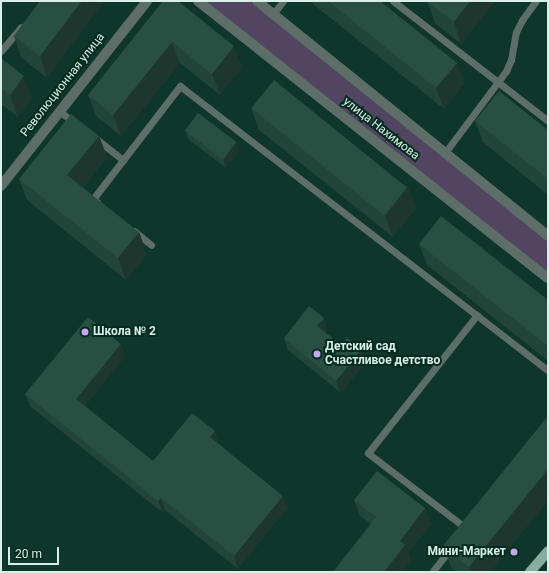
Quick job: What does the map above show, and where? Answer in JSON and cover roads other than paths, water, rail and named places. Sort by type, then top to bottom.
[{"type":"main road","points":[[530,572],[548,550]]},
{"type":"street","name":"Революционная улица","points":[[1,186],[147,1]]},
{"type":"street","name":"улица Нахимова","points":[[198,1],[548,278]]},
{"type":"street","name":"улица Нахимова","points":[[257,1],[444,154],[548,236]]},
{"type":"lane","points":[[273,14],[283,1]]},
{"type":"lane","points":[[393,1],[548,121]]},
{"type":"lane","points":[[444,154],[499,82],[511,60],[516,32],[522,20],[536,1]]},
{"type":"lane","points":[[1,51],[28,18]]},
{"type":"lane","points":[[104,208],[93,199],[180,86],[548,370]]},
{"type":"lane","points":[[59,111],[123,160]]},
{"type":"lane","points":[[128,227],[151,245]]},
{"type":"lane","points":[[433,571],[464,532],[368,453],[477,315]]},
{"type":"place","name":"Школа № 2","points":[[85,332]]},
{"type":"place","name":"Детский сад Счастливое детство","points":[[317,354]]},
{"type":"place","name":"Мини-Маркет","points":[[514,552]]}]
